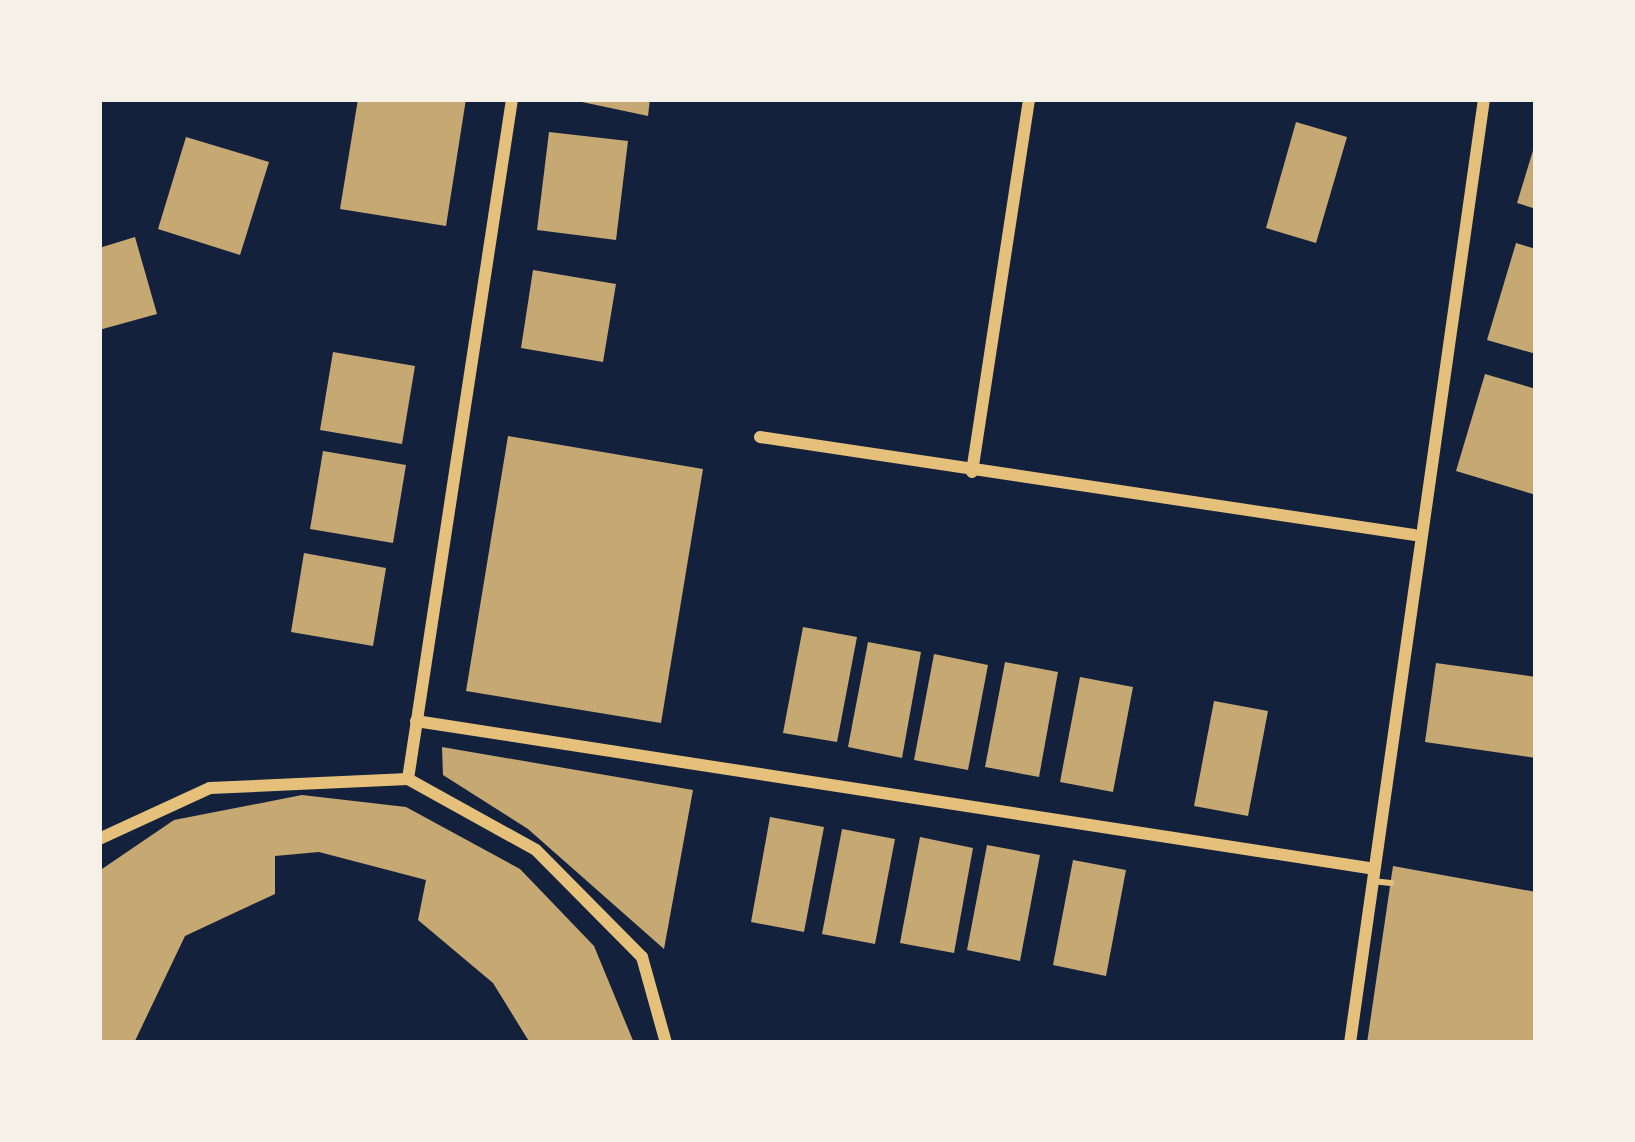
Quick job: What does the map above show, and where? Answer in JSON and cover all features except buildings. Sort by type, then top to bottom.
[{"type":"street","points":[[408,779],[512,99]]},
{"type":"street","points":[[972,472],[1030,99]]},
{"type":"street","points":[[1352,1043],[1414,535],[1484,99]]},
{"type":"street","points":[[760,437],[1414,535]]},
{"type":"street","points":[[416,721],[1369,874]]},
{"type":"street","points":[[99,838],[210,788],[408,779],[536,850],[642,957],[666,1043]]},
{"type":"lane","points":[[1369,874],[1391,883]]}]
